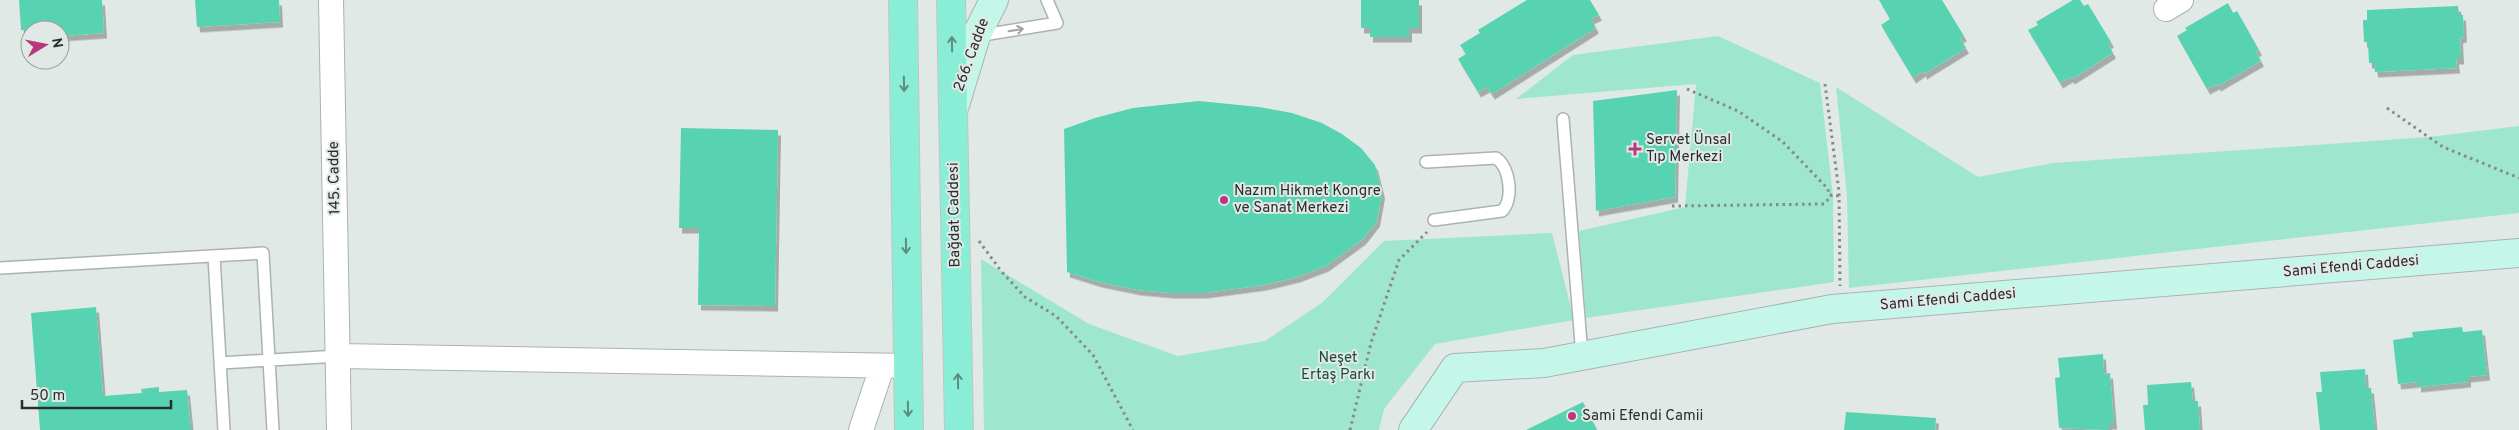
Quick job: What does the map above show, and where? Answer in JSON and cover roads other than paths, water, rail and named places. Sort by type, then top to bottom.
[{"type":"main road","points":[[903,0],[895,366],[909,430]]},
{"type":"main road","name":"Bağdat Caddesi","points":[[951,0],[959,430]]},
{"type":"main road","name":"266. Cadde","points":[[953,111],[976,36],[994,0]]},
{"type":"main road","name":"Sami Efendi Caddesi","points":[[1413,430],[1455,368],[1544,363],[1832,309],[2519,253]]},
{"type":"street","name":"145. Cadde","points":[[331,0],[339,430]]},
{"type":"street","points":[[338,356],[895,366],[860,430]]},
{"type":"lane","points":[[976,36],[1056,23],[1047,0]]},
{"type":"lane","points":[[1563,119],[1582,356]]},
{"type":"lane","points":[[1426,162],[1496,158],[1502,162],[1507,172],[1509,202],[1498,214],[1434,220]]},
{"type":"lane","points":[[0,268],[263,253],[273,430]]},
{"type":"lane","points":[[214,256],[224,430]]},
{"type":"lane","points":[[220,363],[338,356]]},
{"type":"place","name":"Servet Ünsal Tıp Merkezi","points":[[1635,149]]},
{"type":"place","name":"Nazım Hikmet Kongre ve Sanat Merkezi","points":[[1224,200]]},
{"type":"place","name":"Sami Efendi Camii","points":[[1572,416]]},
{"type":"park label","name":"Neşet Ertaş Parkı","points":[[1338,366]]}]
